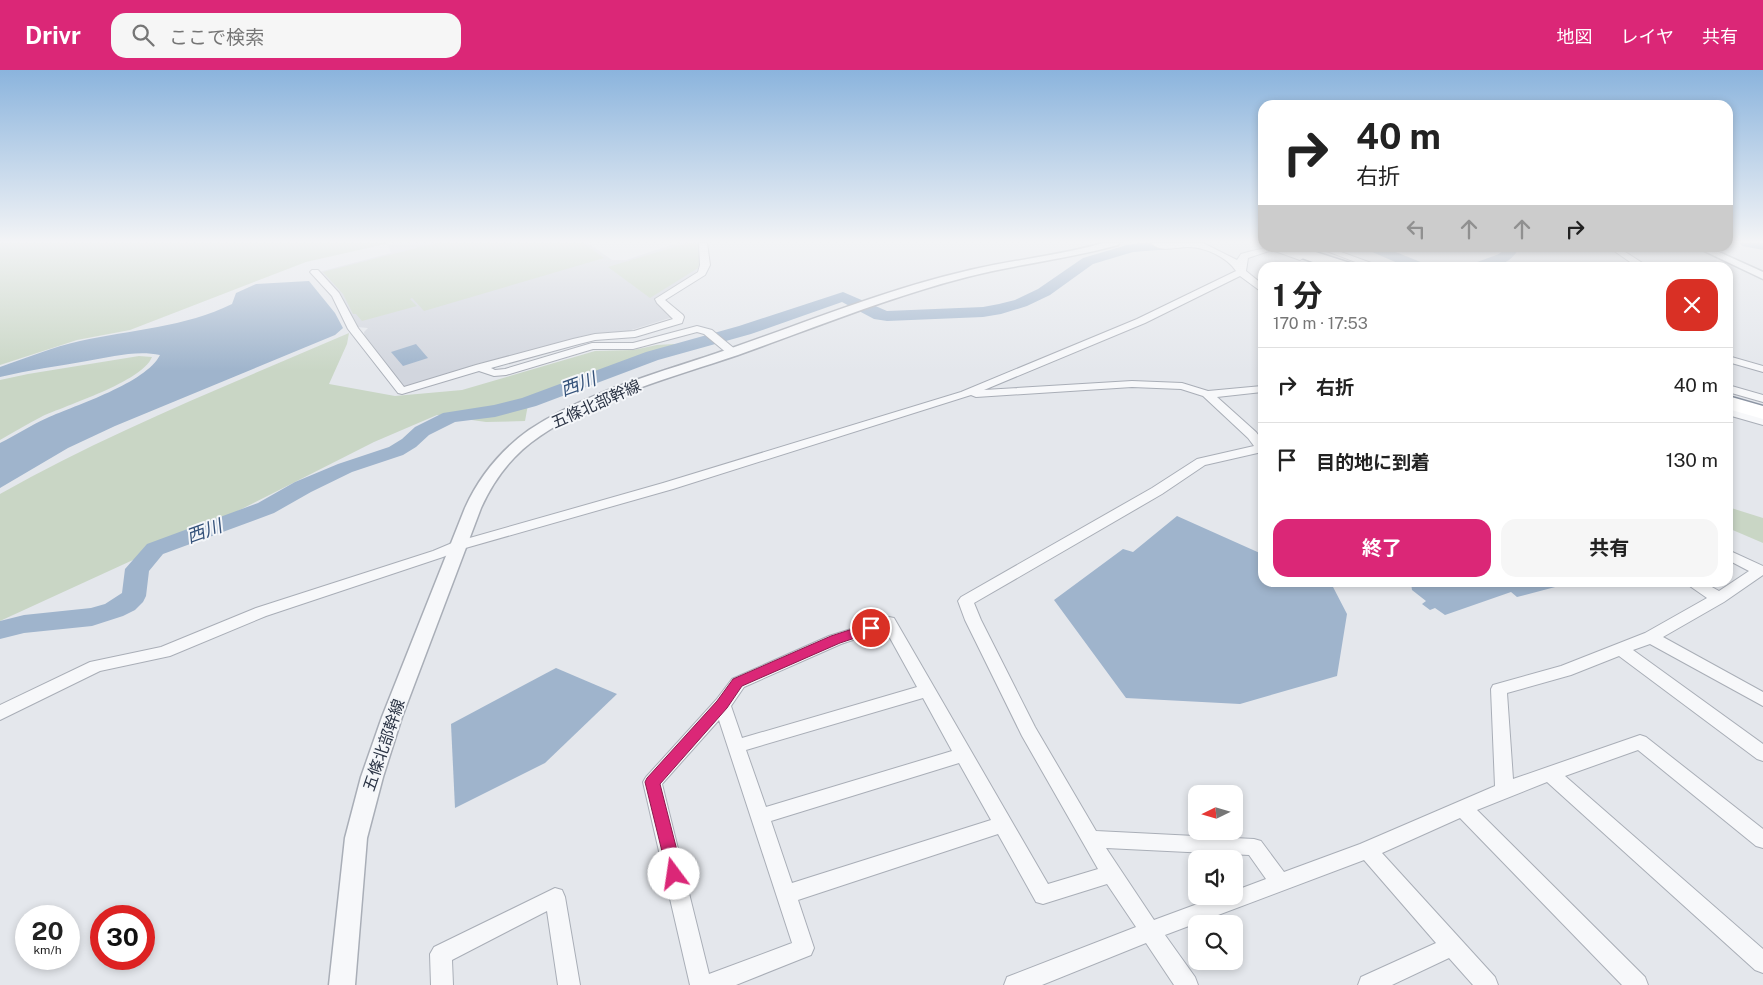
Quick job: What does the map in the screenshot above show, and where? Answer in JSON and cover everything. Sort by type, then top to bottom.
[{"type":"highway","points":[[1733,404],[1763,413]]},
{"type":"street","points":[[328,286],[336,294],[353,329],[402,391],[480,367],[584,339],[635,334],[678,321],[679,317],[660,301],[660,298],[680,286]]},
{"type":"street","name":"五條北部幹線","points":[[342,985],[356,838],[372,777],[479,491],[494,469],[525,440],[564,415],[629,388],[850,309],[928,286]]},
{"type":"street","points":[[0,714],[96,666],[164,652],[261,612],[458,546],[668,486],[965,394],[1141,321],[1213,286]]},
{"type":"street","points":[[480,367],[494,374],[506,372],[592,346],[633,346],[697,329],[708,332],[732,352]]},
{"type":"street","points":[[1733,360],[1763,369]]},
{"type":"street","points":[[965,394],[1160,384],[1182,386],[1207,394],[1258,389]]},
{"type":"street","points":[[1733,390],[1763,399]]},
{"type":"street","points":[[1207,394],[1258,443]]},
{"type":"street","points":[[1733,412],[1763,421]]},
{"type":"street","points":[[1187,985],[1111,874],[1028,731],[973,620],[966,601],[1157,490],[1201,462],[1258,449]]},
{"type":"street","points":[[1504,790],[1499,689],[1565,671],[1651,637],[1719,598],[1760,570],[1733,557]]},
{"type":"street","points":[[1700,587],[1719,598]]},
{"type":"street","points":[[701,985],[652,782],[722,705],[738,683],[835,640],[889,622],[965,754],[1043,896],[1111,874]]},
{"type":"street","points":[[1651,637],[1763,700]]},
{"type":"street","points":[[1620,649],[1763,754]]},
{"type":"street","points":[[737,746],[928,690]]},
{"type":"street","points":[[709,985],[804,948],[722,705]]},
{"type":"street","points":[[1024,983],[1151,931],[1367,850],[1504,790],[1640,742],[1763,840]]},
{"type":"street","points":[[759,817],[965,754]]},
{"type":"street","points":[[1551,775],[1763,963]]},
{"type":"street","points":[[1463,809],[1637,985]]},
{"type":"street","points":[[787,894],[1003,824]]},
{"type":"street","points":[[1091,839],[1254,847],[1280,882]]},
{"type":"street","points":[[1367,850],[1486,985]]},
{"type":"street","points":[[442,985],[441,954],[555,897],[569,985]]},
{"type":"street","points":[[1369,985],[1451,946]]},
{"type":"shaded area","points":[[332,286],[677,286],[655,301],[674,315],[673,317],[625,332],[579,337],[492,360],[411,387],[403,387],[365,340],[364,332],[368,328],[357,327],[341,295]]},
{"type":"green space","points":[[0,286],[245,286],[130,330],[77,340],[0,365]]},
{"type":"green space","points":[[335,286],[510,286],[424,311],[412,298],[410,299],[417,306],[362,321],[356,314],[353,314],[343,294]]},
{"type":"green space","points":[[633,286],[670,286],[650,298]]},
{"type":"green space","points":[[349,333],[347,344],[329,384],[395,396],[462,390],[595,351],[633,350],[674,344],[677,350],[571,379],[529,399],[525,421],[486,422],[437,415],[374,442],[218,521],[0,621],[0,494],[85,449],[128,429]]},
{"type":"green space","points":[[139,356],[152,357],[134,375],[102,392],[41,417],[0,440],[0,380]]},
{"type":"green space","points":[[1733,509],[1763,518],[1763,543],[1733,530]]},
{"type":"water","points":[[252,286],[313,286],[335,313],[343,328],[335,335],[115,426],[68,448],[0,488],[0,443],[41,421],[126,384],[141,375],[160,355],[142,353],[124,355],[0,377],[0,367],[70,343],[196,318],[232,304],[236,293]]},
{"type":"water","points":[[416,344],[428,358],[403,366],[391,352]]},
{"type":"water","points":[[1177,516],[1258,552],[1258,587],[1333,587],[1347,614],[1337,676],[1240,704],[1126,698],[1054,600],[1123,549],[1133,552]]},
{"type":"water","points":[[1412,587],[1555,587],[1517,597],[1511,592],[1445,615],[1435,608],[1430,610],[1422,604],[1426,601],[1412,590]]},
{"type":"water","points":[[556,668],[617,694],[545,763],[455,808],[451,724]]},
{"type":"waterway","name":"西川","points":[[0,630],[24,624],[92,617],[114,610],[126,604],[134,596],[137,569],[155,549],[266,508],[303,487],[345,468],[396,451],[409,443],[422,431],[450,417],[495,411],[529,402],[652,356],[745,330],[843,297],[880,315],[887,316],[983,312],[1021,303],[1053,286]]},
{"type":"route","points":[[674,874],[652,782],[722,705],[738,683],[835,640],[871,628]]}]
